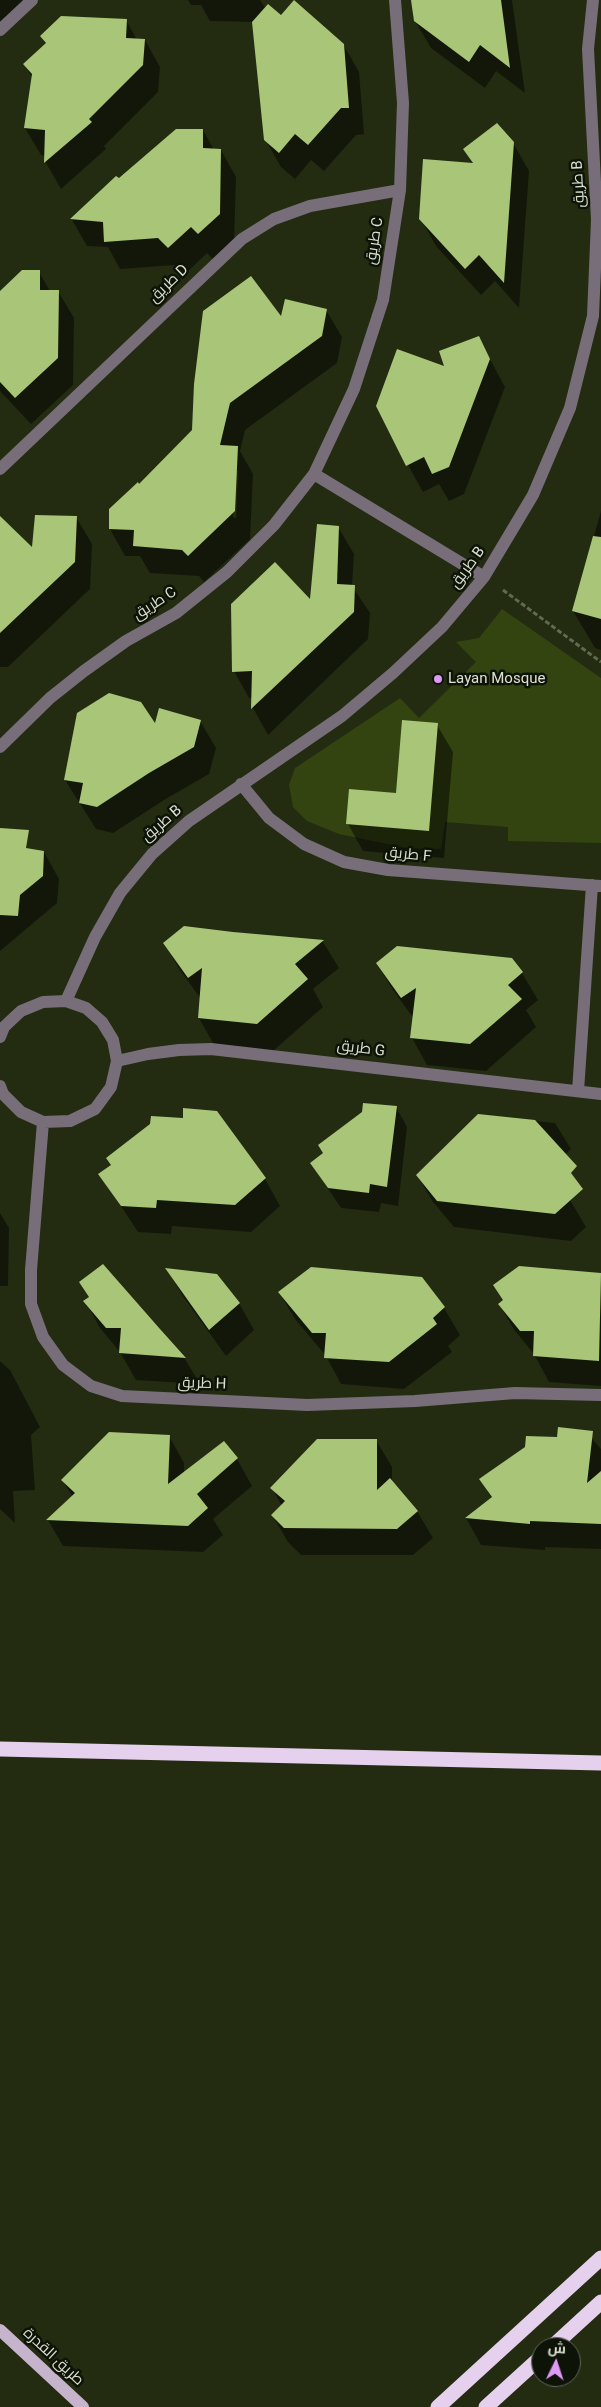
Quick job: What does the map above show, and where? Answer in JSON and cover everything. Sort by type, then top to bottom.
[{"type":"highway","points":[[0,1749],[601,1763]]},
{"type":"highway","points":[[438,2407],[601,2258]]},
{"type":"highway","points":[[563,2337],[601,2302]]},
{"type":"highway","points":[[486,2407],[531,2366]]},
{"type":"main road","name":"طريق القدرة","points":[[0,2330],[83,2407]]},
{"type":"street","points":[[0,30],[32,0]]},
{"type":"street","name":"طريق C","points":[[0,747],[50,698],[84,671],[126,642],[176,613],[227,572],[274,525],[314,474],[354,389],[383,300],[400,190],[402,103],[395,0]]},
{"type":"street","name":"طريق B","points":[[66,1001],[95,937],[120,893],[152,854],[189,821],[241,784],[288,755],[342,716],[442,628],[484,577],[537,486],[570,408],[593,316],[598,220],[596,107],[588,49],[593,0]]},
{"type":"street","name":"طريق D","points":[[0,469],[242,239],[274,219],[310,206],[400,190]]},
{"type":"street","points":[[314,474],[484,577]]},
{"type":"street","name":"طريق F","points":[[241,784],[269,818],[304,844],[344,862],[388,870],[597,886]]},
{"type":"street","points":[[578,1091],[597,886]]},
{"type":"street","points":[[0,1037],[4,1027],[21,1011],[43,1002],[66,1001],[86,1008],[102,1022],[113,1040],[117,1061],[111,1087],[95,1108],[70,1121],[43,1122],[21,1112],[3,1094],[0,1086]]},
{"type":"street","name":"طريق G","points":[[117,1061],[164,1052],[211,1049],[601,1094]]},
{"type":"street","name":"طريق H","points":[[43,1122],[31,1270],[31,1304],[43,1337],[63,1365],[91,1386],[122,1396],[307,1405],[415,1401],[515,1394],[601,1395]]},
{"type":"path","points":[[484,577],[601,662]]},
{"type":"green space","points":[[502,609],[601,678],[601,843],[508,841],[508,827],[445,822],[441,849],[407,848],[339,834],[307,821],[293,807],[289,785],[295,768],[400,698],[419,718],[476,662],[456,642],[479,638]]},
{"type":"building","points":[[294,0],[344,44],[349,108],[341,108],[308,145],[295,134],[279,153],[264,140],[252,22],[268,4],[281,15]]},
{"type":"building","points":[[411,0],[501,0],[510,68],[480,45],[469,62],[414,21]]},
{"type":"building","points":[[61,16],[127,19],[126,38],[145,39],[143,65],[89,119],[92,122],[44,163],[45,130],[24,128],[32,74],[23,64],[46,43],[40,36]]},
{"type":"building","points":[[497,123],[514,142],[504,283],[479,255],[465,269],[419,219],[423,159],[473,163],[463,149]]},
{"type":"building","points":[[176,129],[203,129],[203,148],[221,149],[220,214],[198,234],[191,227],[168,248],[158,238],[104,242],[103,222],[70,219],[116,176],[119,178]]},
{"type":"building","points":[[22,270],[40,270],[40,290],[59,290],[58,358],[15,398],[0,382],[0,291]]},
{"type":"building","points":[[251,276],[281,316],[285,299],[327,309],[322,336],[230,403],[220,445],[238,446],[235,511],[188,556],[182,550],[133,546],[134,530],[109,529],[109,509],[138,482],[139,484],[192,430],[194,384],[203,311]]},
{"type":"building","points":[[479,336],[490,359],[449,467],[432,474],[424,457],[406,466],[376,406],[397,349],[444,366],[439,351]]},
{"type":"building","points":[[35,515],[77,516],[75,562],[0,633],[0,516],[32,547]]},
{"type":"building","points":[[317,524],[339,526],[337,584],[355,585],[354,612],[251,709],[252,671],[232,672],[231,604],[275,562],[310,599]]},
{"type":"building","points":[[593,536],[601,537],[601,619],[572,611]]},
{"type":"building","points":[[109,693],[141,702],[155,723],[159,708],[201,720],[194,747],[149,773],[97,807],[79,803],[83,783],[64,780],[77,713]]},
{"type":"building","points":[[402,720],[438,723],[429,831],[346,824],[349,789],[396,793]]},
{"type":"building","points":[[0,828],[29,830],[26,848],[44,851],[43,876],[20,895],[18,916],[0,915]]},
{"type":"building","points":[[184,926],[324,940],[295,964],[308,979],[257,1024],[198,1018],[202,968],[188,978],[163,943]]},
{"type":"building","points":[[397,946],[512,958],[523,972],[508,985],[522,999],[470,1044],[410,1038],[416,988],[401,998],[376,963]]},
{"type":"building","points":[[363,1103],[397,1106],[387,1187],[370,1184],[369,1193],[328,1188],[310,1163],[323,1153],[318,1145],[362,1112]]},
{"type":"building","points":[[183,1108],[217,1111],[266,1178],[235,1205],[157,1200],[156,1208],[121,1206],[98,1174],[111,1165],[106,1158],[150,1124],[151,1116],[183,1118]]},
{"type":"building","points":[[478,1114],[535,1120],[577,1166],[571,1173],[583,1189],[555,1214],[437,1201],[416,1175]]},
{"type":"building","points":[[103,1264],[186,1358],[119,1353],[121,1328],[106,1328],[83,1301],[89,1297],[79,1282]]},
{"type":"building","points":[[519,1266],[601,1273],[599,1361],[533,1356],[534,1331],[520,1331],[498,1304],[503,1300],[493,1285]]},
{"type":"building","points":[[311,1267],[422,1277],[445,1307],[433,1318],[437,1324],[389,1362],[324,1358],[326,1333],[312,1333],[278,1292]]},
{"type":"building","points":[[165,1268],[217,1274],[240,1303],[209,1330]]},
{"type":"building","points":[[558,1427],[593,1431],[587,1483],[601,1471],[601,1524],[530,1521],[530,1524],[465,1518],[492,1497],[479,1479],[525,1447],[526,1436],[557,1437]]},
{"type":"building","points":[[109,1432],[170,1435],[168,1484],[224,1441],[238,1458],[197,1494],[208,1508],[188,1526],[46,1520],[75,1493],[61,1480]]},
{"type":"building","points":[[317,1439],[377,1439],[377,1490],[390,1478],[418,1511],[397,1529],[284,1528],[271,1515],[285,1501],[270,1488]]},
{"type":"place","name":"Layan Mosque","points":[[438,679]]}]
